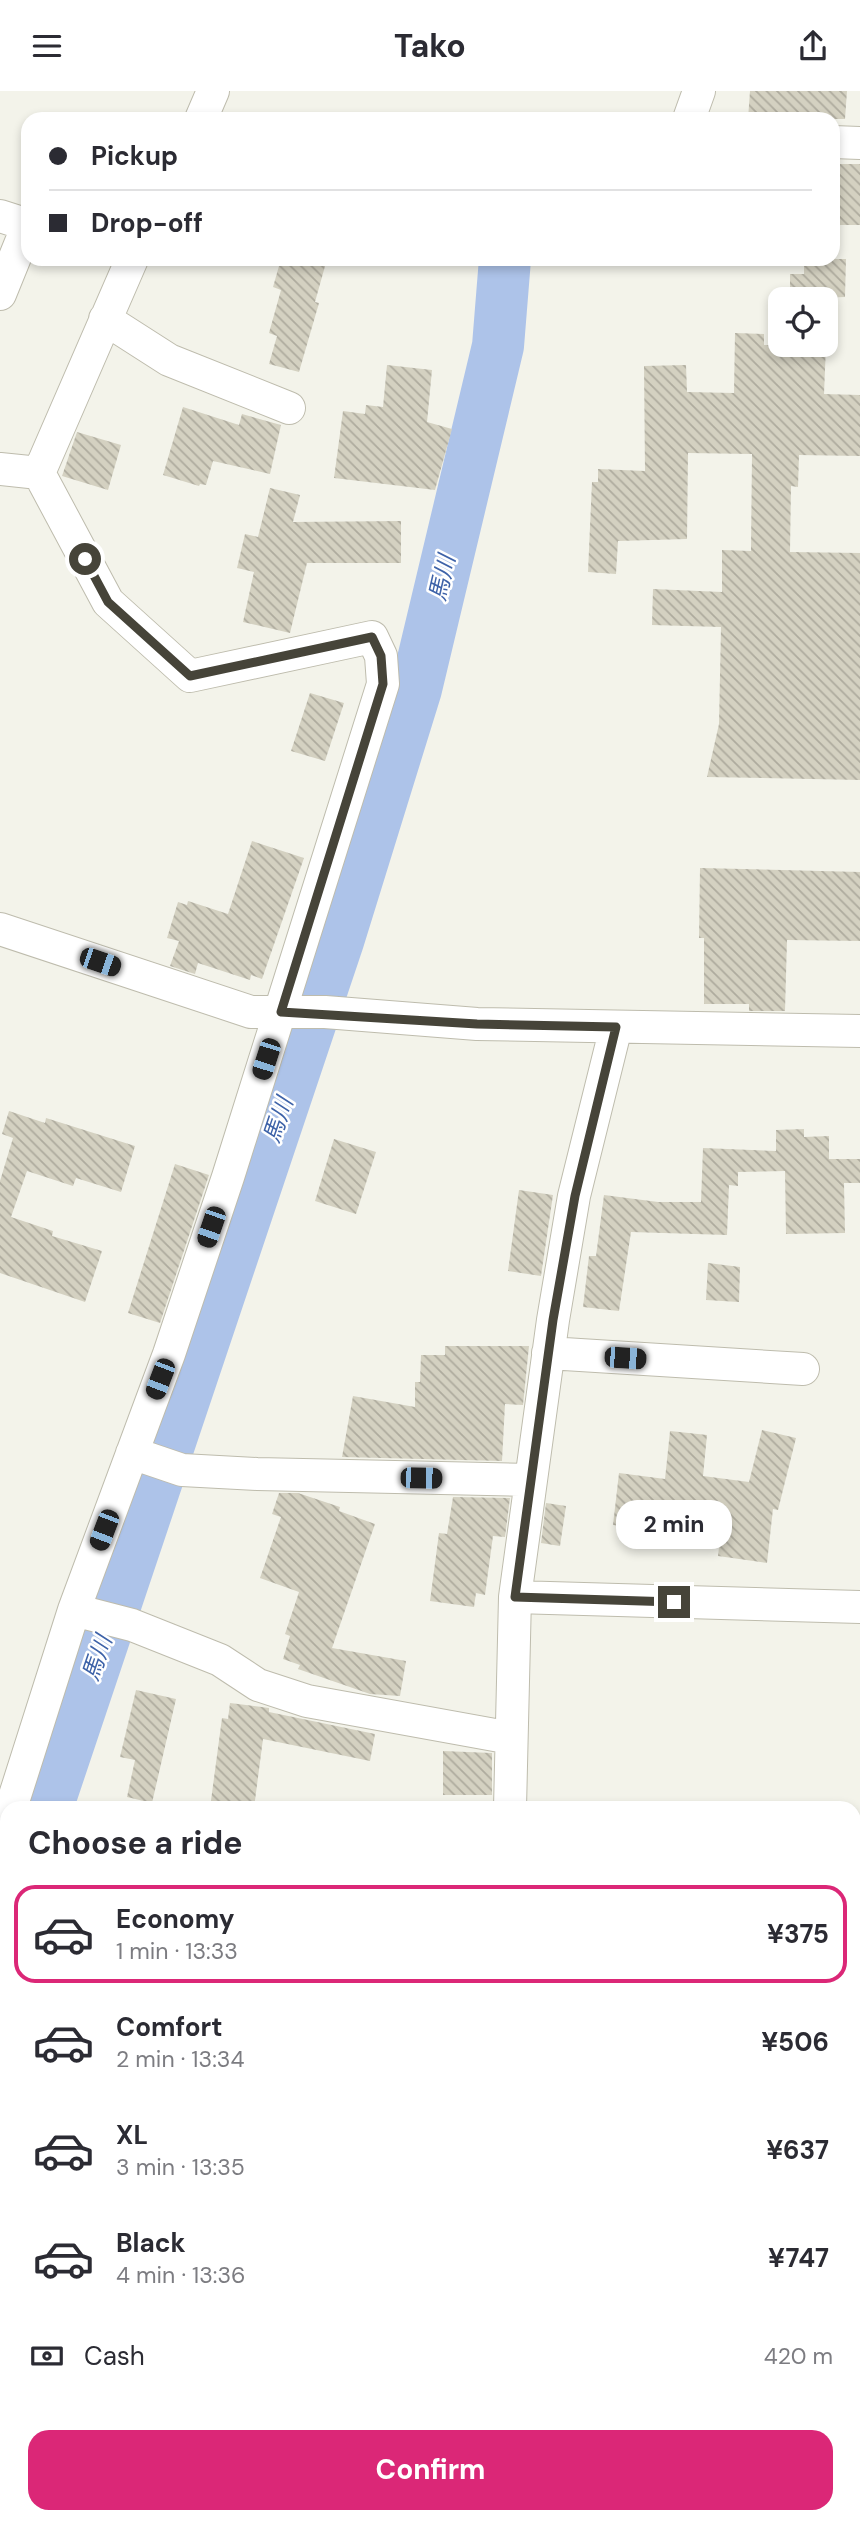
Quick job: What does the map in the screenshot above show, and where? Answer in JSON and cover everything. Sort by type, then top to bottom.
[{"type":"street","points":[[204,112],[213,91]]},
{"type":"street","points":[[692,112],[699,91]]},
{"type":"street","points":[[840,142],[860,143]]},
{"type":"street","points":[[0,216],[21,223]]},
{"type":"street","points":[[0,294],[21,242]]},
{"type":"street","points":[[38,473],[129,266]]},
{"type":"street","points":[[106,319],[169,360],[289,408]]},
{"type":"street","points":[[0,470],[38,473]]},
{"type":"street","points":[[14,1801],[142,1456],[169,1354],[287,1012],[383,684],[381,656],[372,637],[190,676],[108,602],[38,473]]},
{"type":"street","points":[[0,929],[251,1012],[325,1012],[477,1024],[860,1031]]},
{"type":"street","points":[[510,1801],[515,1597],[548,1353],[575,1196],[616,1027]]},
{"type":"street","points":[[548,1353],[803,1369]]},
{"type":"street","points":[[142,1456],[182,1470],[531,1480]]},
{"type":"street","points":[[515,1597],[860,1607]]},
{"type":"street","points":[[83,1612],[132,1625],[220,1660],[258,1685],[307,1701],[511,1738]]},
{"type":"building","points":[[750,91],[847,91],[845,119],[840,119],[840,112],[748,112]]},
{"type":"building","points":[[840,164],[860,164],[860,225],[840,225]]},
{"type":"building","points":[[840,259],[846,259],[845,297],[838,297],[838,287],[790,287],[790,274],[804,274],[804,266],[840,266]]},
{"type":"building","points":[[279,266],[325,266],[315,302],[319,303],[299,372],[269,364],[277,336],[269,333],[281,290],[273,287]]},
{"type":"building","points":[[735,333],[764,334],[768,357],[826,357],[824,394],[860,395],[860,456],[799,455],[798,487],[791,486],[790,552],[860,553],[860,780],[707,777],[719,724],[721,627],[652,625],[653,589],[722,592],[722,550],[751,551],[752,454],[688,453],[687,539],[618,541],[616,574],[588,572],[592,482],[598,482],[598,469],[645,471],[644,366],[686,365],[687,392],[734,393]]},
{"type":"building","points":[[387,365],[432,370],[427,422],[452,429],[435,490],[334,478],[343,411],[365,414],[366,405],[383,407]]},
{"type":"building","points":[[183,407],[239,425],[242,414],[281,425],[270,474],[213,461],[206,485],[199,486],[163,475]]},
{"type":"building","points":[[77,432],[121,445],[108,490],[62,476]]},
{"type":"building","points":[[270,488],[300,495],[293,522],[401,521],[401,563],[307,563],[290,633],[243,622],[254,572],[237,568],[245,534],[258,537]]},
{"type":"building","points":[[310,693],[344,703],[325,761],[291,751]]},
{"type":"building","points":[[252,841],[304,858],[262,979],[251,975],[250,980],[198,963],[195,974],[170,966],[179,941],[167,938],[178,902],[187,905],[188,901],[228,914]]},
{"type":"building","points":[[700,868],[860,872],[860,941],[787,940],[785,1011],[749,1011],[749,1004],[704,1004],[704,938],[699,938]]},
{"type":"building","points":[[9,1111],[45,1123],[46,1118],[135,1146],[121,1192],[76,1178],[73,1186],[27,1171],[11,1217],[53,1231],[52,1236],[102,1251],[85,1302],[0,1273],[0,1181],[13,1138],[2,1134]]},
{"type":"building","points":[[804,1129],[804,1137],[829,1136],[829,1159],[860,1159],[860,1183],[844,1183],[845,1233],[786,1234],[785,1171],[738,1172],[738,1186],[729,1185],[727,1235],[631,1232],[619,1311],[583,1307],[589,1256],[596,1256],[604,1195],[658,1202],[701,1202],[703,1148],[776,1151],[776,1130]]},
{"type":"building","points":[[334,1139],[376,1152],[356,1214],[315,1201]]},
{"type":"building","points":[[175,1164],[209,1175],[160,1323],[128,1313]]},
{"type":"building","points":[[519,1190],[553,1195],[541,1276],[508,1271]]},
{"type":"building","points":[[708,1263],[740,1267],[739,1302],[706,1300]]},
{"type":"building","points":[[445,1346],[529,1346],[523,1405],[505,1404],[502,1461],[342,1457],[353,1396],[415,1407],[415,1382],[420,1382],[421,1355],[445,1355]]},
{"type":"building","points":[[762,1430],[796,1438],[778,1510],[773,1509],[767,1563],[718,1556],[720,1538],[613,1525],[619,1473],[665,1479],[670,1431],[707,1435],[703,1476],[749,1482]]},
{"type":"building","points":[[279,1493],[298,1493],[340,1507],[339,1511],[375,1524],[332,1648],[406,1661],[400,1696],[370,1694],[298,1669],[300,1665],[283,1659],[290,1636],[285,1634],[299,1592],[260,1578],[281,1517],[272,1514]]},
{"type":"building","points":[[453,1497],[510,1498],[505,1537],[493,1536],[485,1595],[476,1593],[474,1607],[430,1601],[439,1533],[447,1534]]},
{"type":"building","points":[[546,1503],[566,1506],[560,1546],[541,1543]]},
{"type":"building","points":[[136,1690],[176,1699],[152,1801],[127,1797],[135,1760],[120,1757]]},
{"type":"building","points":[[230,1703],[269,1708],[269,1712],[375,1734],[370,1761],[263,1739],[255,1801],[211,1801],[222,1718],[228,1719]]},
{"type":"building","points":[[443,1751],[492,1753],[492,1795],[443,1795]]},
{"type":"waterway","name":"馬川","points":[[49,1801],[338,941],[416,689],[498,346],[504,266]]},
{"type":"route","points":[[85,559],[108,602],[190,676],[372,637],[381,656],[383,684],[281,1012],[325,1012],[477,1024],[616,1027],[575,1196],[553,1320],[515,1597],[674,1602]]}]
